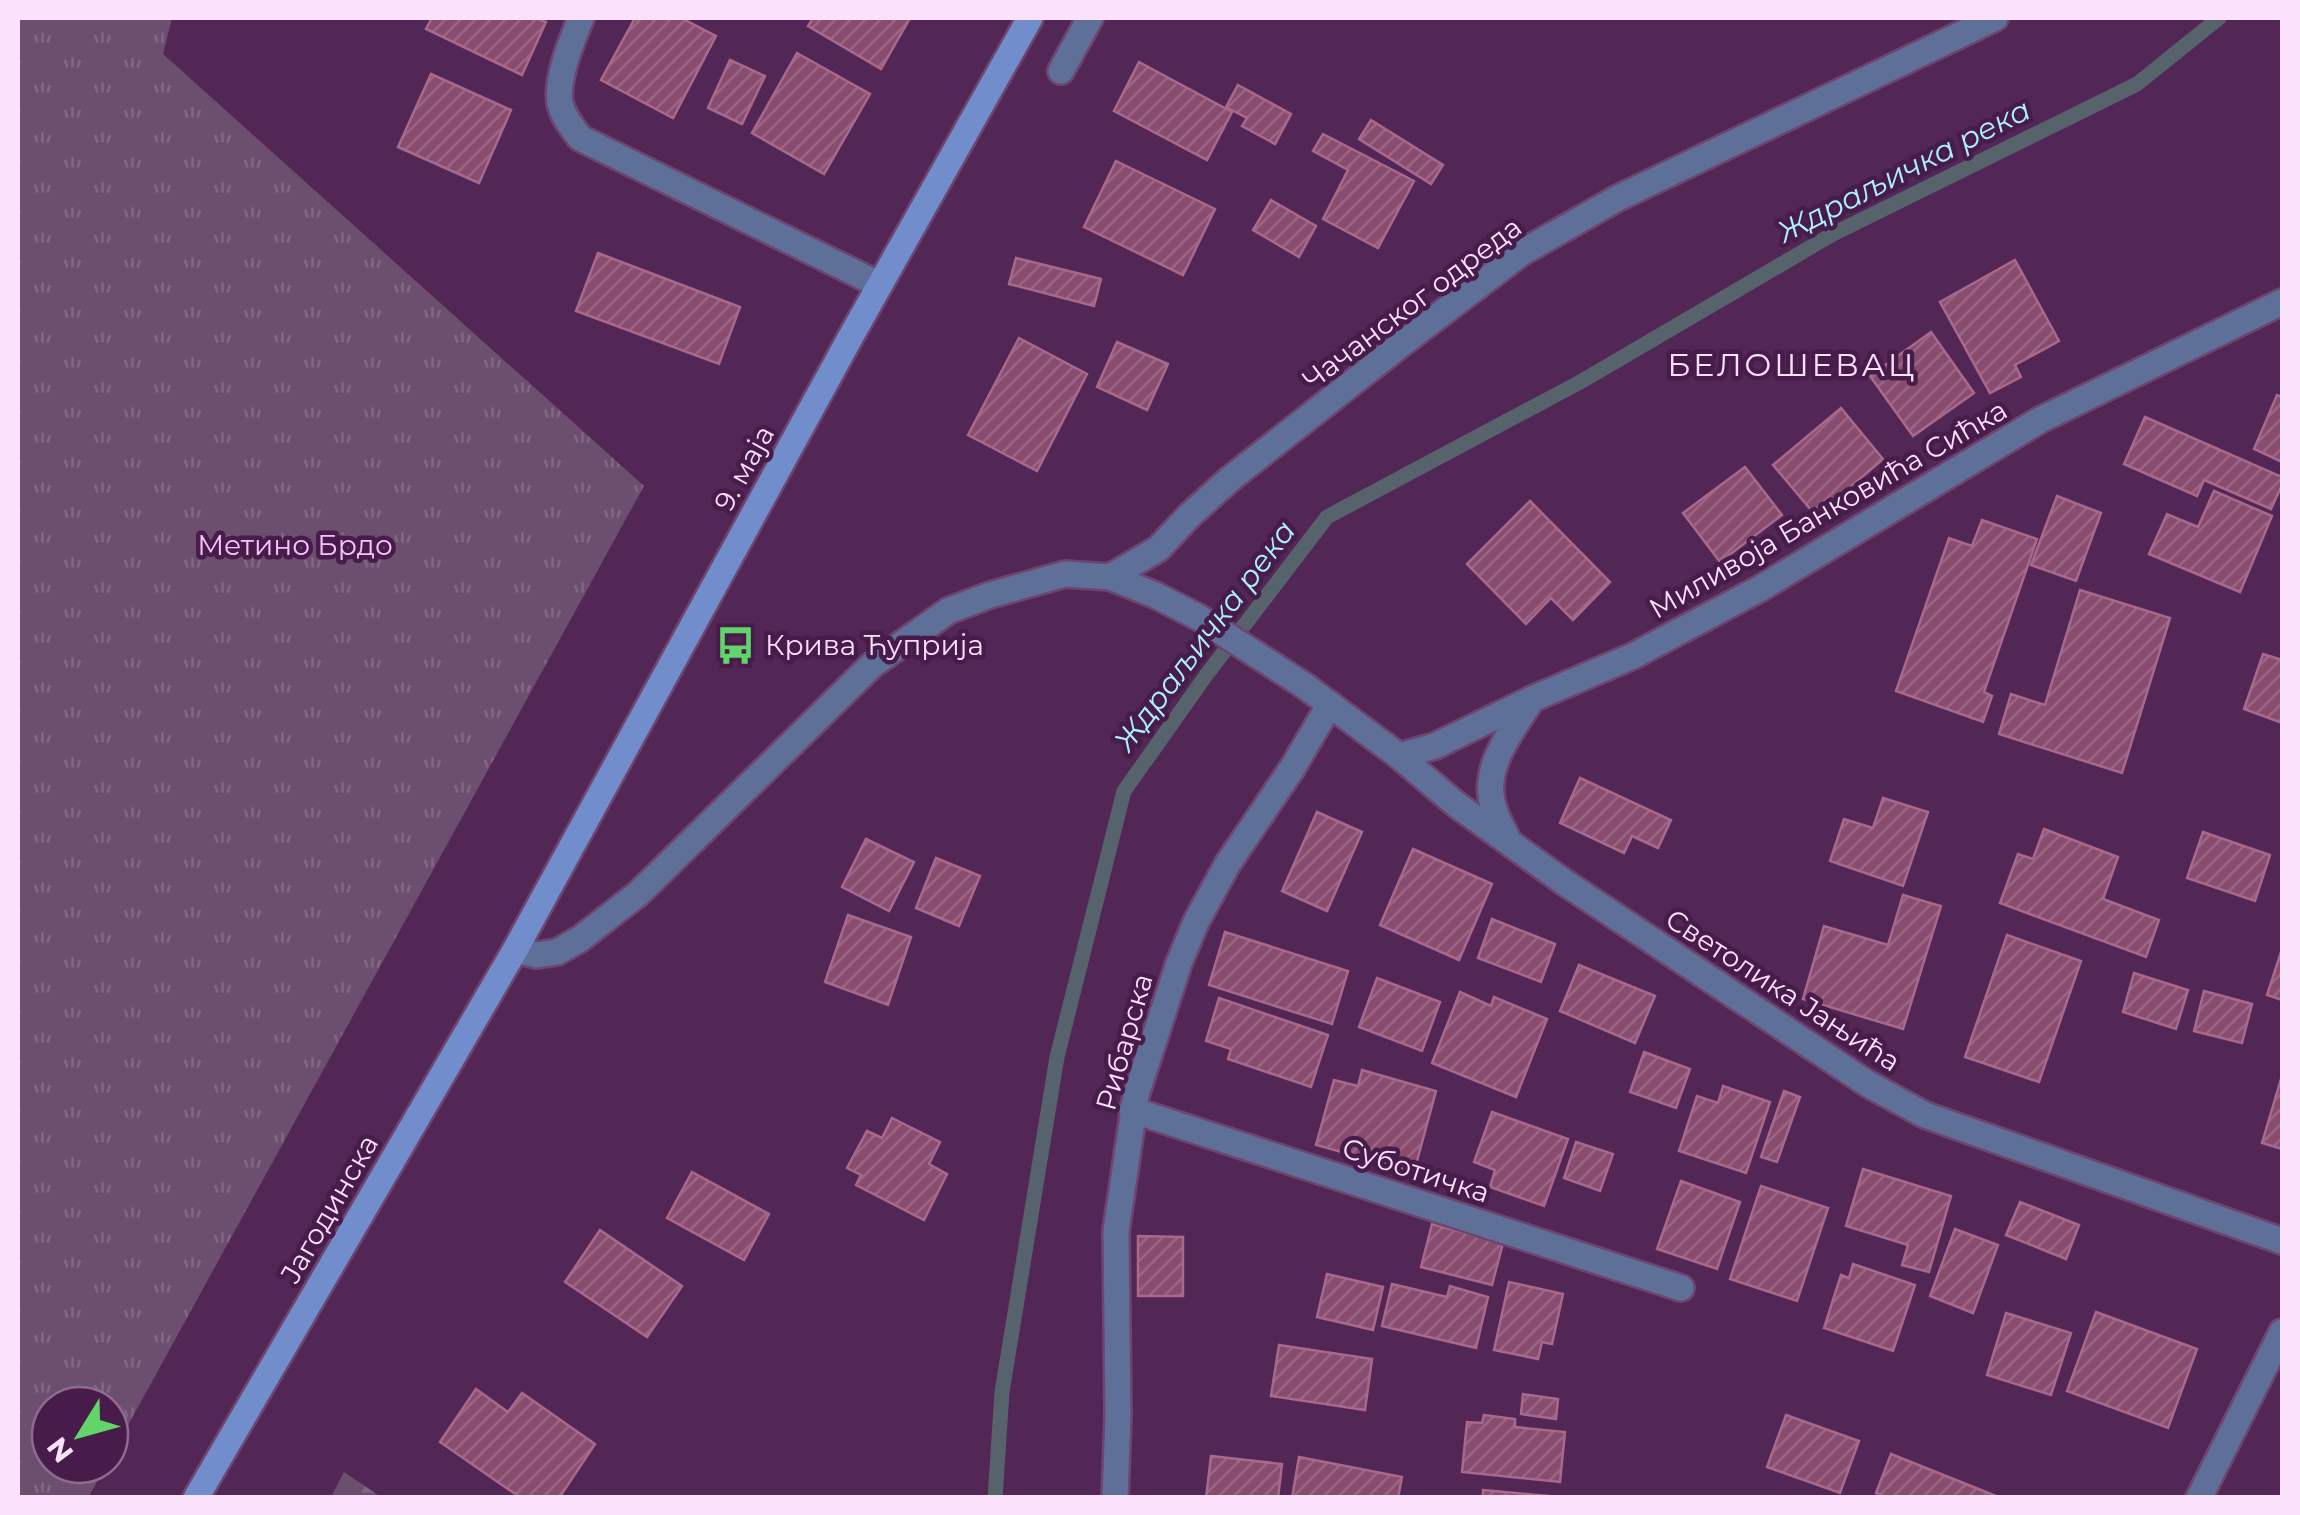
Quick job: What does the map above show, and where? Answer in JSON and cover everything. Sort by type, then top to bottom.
[{"type":"main road","name":"9. маја","points":[[515,950],[1030,18]]},
{"type":"main road","name":"Јагодинска","points":[[196,1498],[515,950]]},
{"type":"street","points":[[581,18],[569,48],[560,101],[580,138],[880,285]]},
{"type":"street","points":[[1060,71],[1090,18]]},
{"type":"street","name":"Чачанског одреда","points":[[1110,576],[1158,549],[1230,479],[1522,253],[1618,198],[1995,18]]},
{"type":"street","name":"Миливоја Банковића Сићка","points":[[1398,756],[1435,746],[1532,698],[1632,656],[1761,588],[2040,420],[2282,302]]},
{"type":"street","points":[[515,950],[537,955],[556,952],[580,939],[639,894],[872,665],[948,611],[1065,574],[1110,576]]},
{"type":"street","name":"Светолика Јањића","points":[[1110,576],[1198,617],[1305,686],[1509,843],[1868,1084],[1926,1115],[2282,1241]]},
{"type":"street","points":[[1509,843],[1493,808],[1492,773],[1497,757],[1532,698]]},
{"type":"street","name":"Рибарска","points":[[1115,1498],[1116,1232],[1132,1110],[1196,922],[1330,704]]},
{"type":"street","name":"Суботичка","points":[[1132,1110],[1681,1288]]},
{"type":"street","points":[[2199,1498],[2282,1332]]},
{"type":"green space","name":"Метино Брдо","points":[[18,18],[172,18],[163,54],[644,486],[130,1422],[130,1385],[30,1385],[30,1485],[95,1485],[88,1498],[18,1497]]},
{"type":"green space","points":[[344,1472],[381,1497],[331,1497]]},
{"type":"building","points":[[432,18],[536,18],[546,22],[522,75],[426,29]]},
{"type":"building","points":[[635,18],[681,18],[716,36],[673,118],[601,80]]},
{"type":"building","points":[[813,18],[910,18],[881,69],[808,26]]},
{"type":"building","points":[[797,53],[870,94],[824,174],[752,133]]},
{"type":"building","points":[[730,60],[765,76],[742,124],[708,108]]},
{"type":"building","points":[[1139,62],[1232,112],[1207,160],[1114,111]]},
{"type":"building","points":[[431,74],[511,110],[479,183],[398,147]]},
{"type":"building","points":[[1238,85],[1291,114],[1275,144],[1242,126],[1247,118],[1226,107]]},
{"type":"building","points":[[1371,120],[1443,165],[1431,184],[1359,139]]},
{"type":"building","points":[[1323,134],[1414,181],[1378,248],[1323,219],[1348,170],[1313,151]]},
{"type":"building","points":[[1116,161],[1215,209],[1183,275],[1084,227]]},
{"type":"building","points":[[1271,200],[1316,226],[1299,257],[1253,230]]},
{"type":"building","points":[[598,253],[740,307],[719,364],[576,311]]},
{"type":"building","points":[[1016,258],[1101,279],[1094,306],[1009,284]]},
{"type":"building","points":[[2015,260],[2059,341],[2015,365],[2021,377],[1990,393],[1940,302]]},
{"type":"building","points":[[1931,332],[1974,393],[1913,436],[1870,376]]},
{"type":"building","points":[[1019,338],[1087,374],[1037,471],[968,435]]},
{"type":"building","points":[[1117,342],[1168,364],[1147,410],[1097,387]]},
{"type":"building","points":[[2277,395],[2282,397],[2282,462],[2254,449]]},
{"type":"building","points":[[1841,408],[1883,459],[1816,516],[1773,465]]},
{"type":"building","points":[[2145,417],[2282,477],[2271,509],[2204,480],[2197,496],[2124,464]]},
{"type":"building","points":[[1745,467],[1782,515],[1720,562],[1683,513]]},
{"type":"building","points":[[2214,491],[2272,516],[2240,592],[2149,554],[2167,514],[2198,527]]},
{"type":"building","points":[[2057,496],[2101,513],[2076,581],[2031,565]]},
{"type":"building","points":[[1530,501],[1610,582],[1573,620],[1551,598],[1526,624],[1467,564]]},
{"type":"building","points":[[1982,520],[2037,539],[1984,692],[1992,696],[1983,722],[1896,691],[1949,538],[1972,546]]},
{"type":"building","points":[[2080,590],[2170,618],[2122,773],[1999,734],[2011,694],[2045,705]]},
{"type":"building","points":[[2263,654],[2282,660],[2282,723],[2244,709]]},
{"type":"building","points":[[1580,778],[1671,820],[1658,848],[1632,836],[1624,853],[1560,823]]},
{"type":"building","points":[[1883,798],[1928,812],[1903,886],[1830,861],[1844,819],[1873,828]]},
{"type":"building","points":[[1317,812],[1362,832],[1327,911],[1282,891]]},
{"type":"building","points":[[2044,829],[2118,857],[2103,899],[2159,920],[2146,957],[2000,903],[2018,854],[2033,859]]},
{"type":"building","points":[[2203,832],[2270,855],[2255,901],[2187,878]]},
{"type":"building","points":[[866,839],[914,862],[889,911],[842,887]]},
{"type":"building","points":[[1413,849],[1492,884],[1459,960],[1380,925]]},
{"type":"building","points":[[936,858],[980,876],[959,926],[916,908]]},
{"type":"building","points":[[1903,895],[1941,906],[1903,1029],[1803,999],[1824,926],[1888,945]]},
{"type":"building","points":[[848,915],[911,937],[888,1005],[825,982]]},
{"type":"building","points":[[1492,919],[1555,944],[1541,982],[1478,958]]},
{"type":"building","points":[[1225,932],[1348,971],[1332,1024],[1209,985]]},
{"type":"building","points":[[2007,935],[2081,961],[2039,1082],[1965,1057]]},
{"type":"building","points":[[2282,949],[2282,1000],[2267,995]]},
{"type":"building","points":[[1579,965],[1655,996],[1635,1043],[1560,1011]]},
{"type":"building","points":[[2134,973],[2188,990],[2176,1029],[2123,1012]]},
{"type":"building","points":[[1377,978],[1440,1002],[1422,1051],[1359,1027]]},
{"type":"building","points":[[2204,991],[2252,1004],[2242,1043],[2194,1031]]},
{"type":"building","points":[[1460,992],[1491,1006],[1494,997],[1547,1019],[1516,1097],[1432,1063]]},
{"type":"building","points":[[1219,998],[1328,1035],[1311,1087],[1228,1059],[1231,1049],[1206,1041]]},
{"type":"building","points":[[1644,1052],[1690,1069],[1676,1108],[1630,1092]]},
{"type":"building","points":[[1362,1070],[1436,1091],[1414,1172],[1316,1145],[1334,1080],[1358,1086]]},
{"type":"building","points":[[2282,1079],[2282,1149],[2262,1143]]},
{"type":"building","points":[[1723,1086],[1770,1102],[1746,1173],[1679,1151],[1697,1096],[1718,1103]]},
{"type":"building","points":[[1784,1091],[1800,1097],[1777,1162],[1761,1157]]},
{"type":"building","points":[[1492,1112],[1568,1139],[1544,1206],[1490,1187],[1495,1170],[1474,1162]]},
{"type":"building","points":[[892,1118],[940,1142],[929,1164],[947,1174],[924,1220],[856,1185],[861,1175],[847,1168],[867,1131],[882,1138]]},
{"type":"building","points":[[1576,1142],[1613,1154],[1600,1191],[1564,1178]]},
{"type":"building","points":[[1863,1169],[1951,1196],[1929,1272],[1902,1265],[1908,1245],[1846,1226]]},
{"type":"building","points":[[692,1172],[769,1214],[744,1260],[667,1218]]},
{"type":"building","points":[[1681,1181],[1740,1202],[1717,1269],[1657,1249]]},
{"type":"building","points":[[1761,1186],[1828,1208],[1797,1301],[1730,1279]]},
{"type":"building","points":[[2020,1202],[2079,1225],[2066,1259],[2006,1235]]},
{"type":"building","points":[[1432,1224],[1503,1243],[1492,1285],[1421,1267]]},
{"type":"building","points":[[1955,1229],[1998,1245],[1973,1313],[1930,1296]]},
{"type":"building","points":[[600,1230],[682,1286],[647,1337],[565,1282]]},
{"type":"building","points":[[1138,1236],[1183,1237],[1183,1296],[1138,1296]]},
{"type":"building","points":[[1853,1264],[1915,1285],[1893,1351],[1824,1328],[1841,1275],[1849,1278]]},
{"type":"building","points":[[1327,1274],[1383,1287],[1373,1330],[1317,1317]]},
{"type":"building","points":[[1509,1282],[1563,1294],[1552,1344],[1542,1342],[1538,1359],[1494,1350]]},
{"type":"building","points":[[1392,1284],[1447,1297],[1450,1286],[1488,1297],[1476,1348],[1382,1326]]},
{"type":"building","points":[[2096,1312],[2197,1349],[2168,1428],[2067,1391]]},
{"type":"building","points":[[2006,1313],[2071,1333],[2051,1395],[1987,1375]]},
{"type":"building","points":[[1279,1345],[1372,1359],[1365,1410],[1271,1396]]},
{"type":"building","points":[[476,1389],[508,1412],[522,1393],[595,1444],[559,1498],[521,1498],[440,1442]]},
{"type":"building","points":[[1523,1394],[1558,1399],[1556,1419],[1521,1414]]},
{"type":"building","points":[[1484,1415],[1515,1419],[1515,1427],[1565,1432],[1560,1482],[1462,1472],[1467,1422],[1482,1423]]},
{"type":"building","points":[[1786,1415],[1859,1441],[1840,1493],[1767,1467]]},
{"type":"building","points":[[1891,1454],[2001,1498],[1888,1498],[1876,1493]]},
{"type":"building","points":[[1211,1456],[1282,1464],[1278,1498],[1206,1498]]},
{"type":"building","points":[[1299,1457],[1402,1477],[1398,1498],[1292,1498]]},
{"type":"building","points":[[1483,1490],[1560,1497],[1483,1498]]},
{"type":"waterway","name":"Ждраљичка река","points":[[995,1498],[1002,1392],[1057,1057],[1124,791],[1327,517],[1582,381],[1833,234],[2137,84],[2219,18]]},
{"type":"place","name":"Крива Ћуприја","points":[[735,645]]},
{"type":"district","name":"БЕЛОШЕВАЦ","points":[[1792,365]]}]
